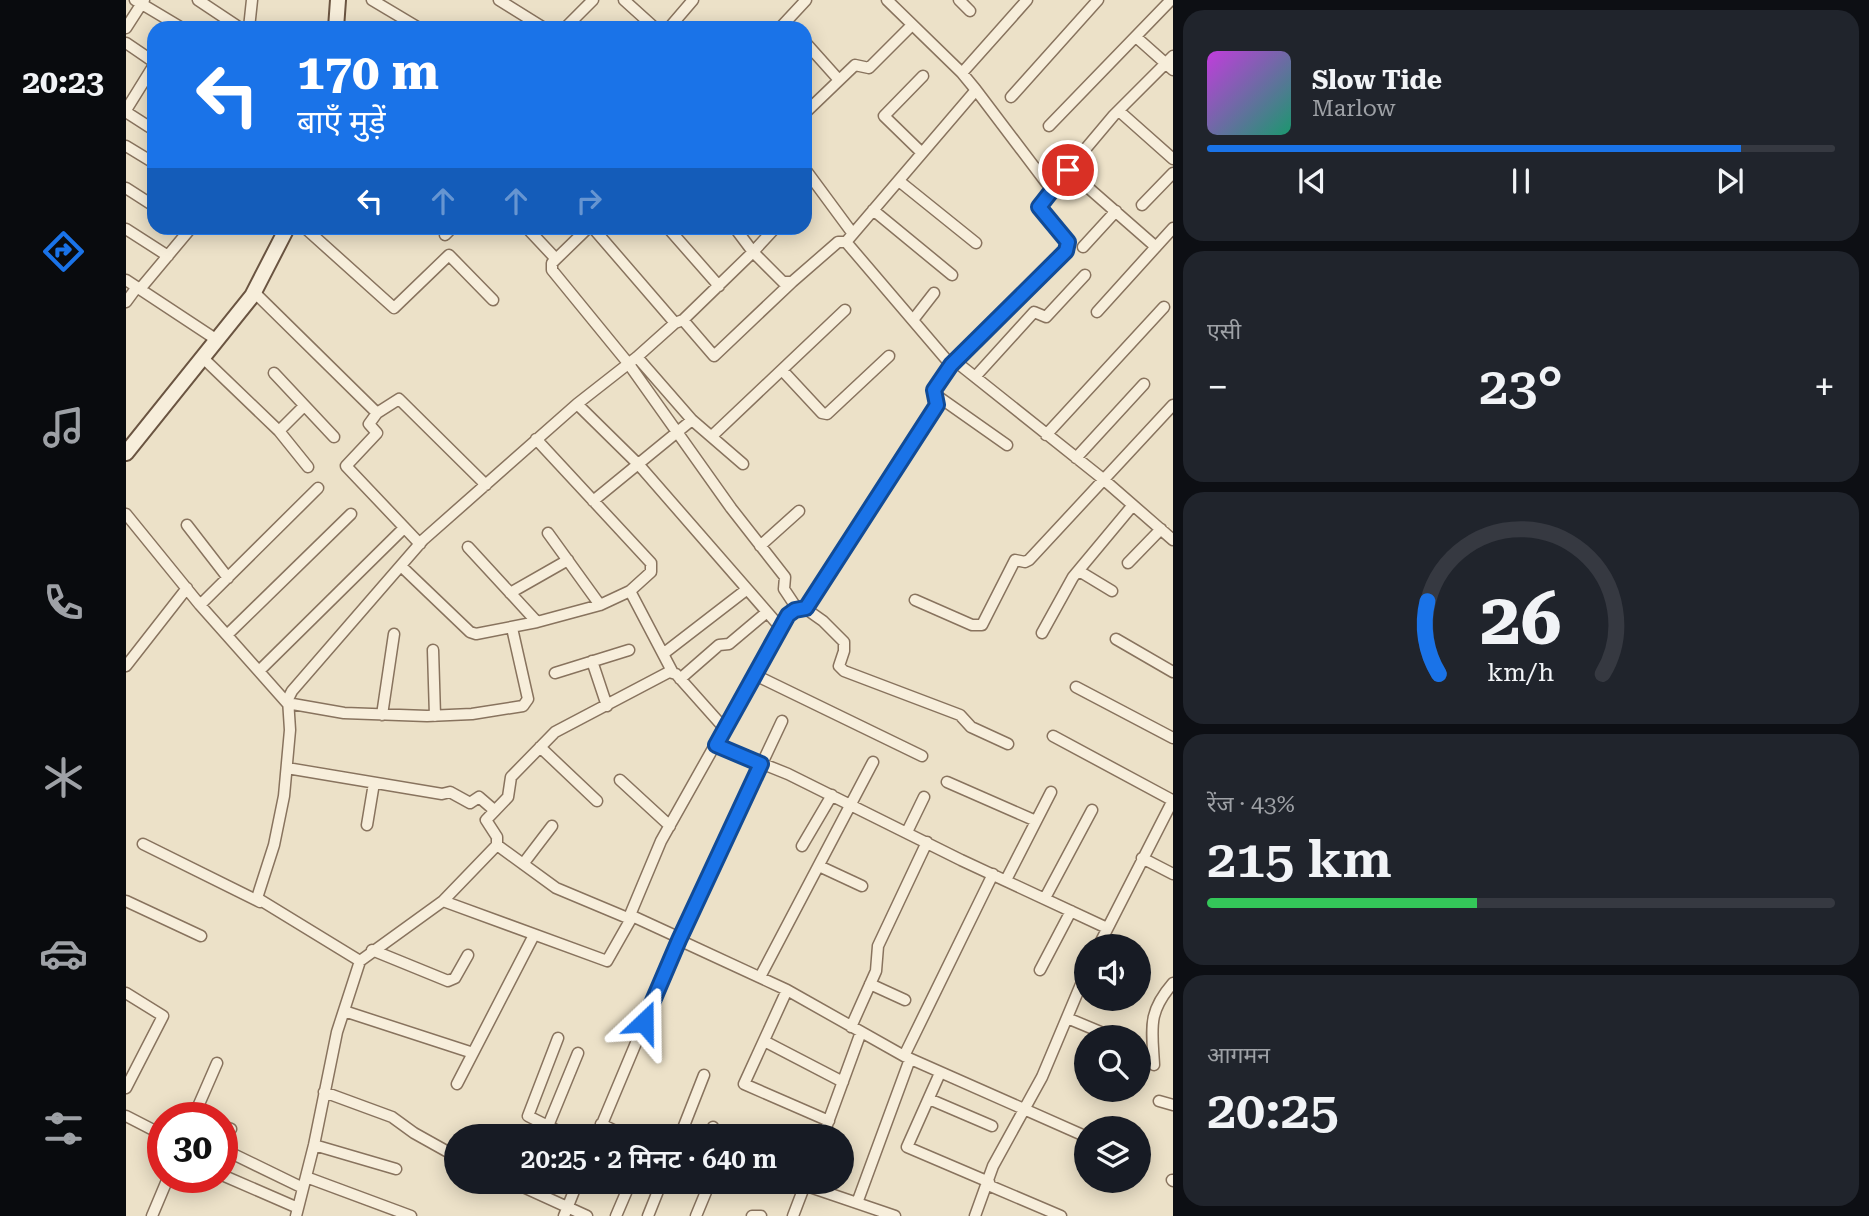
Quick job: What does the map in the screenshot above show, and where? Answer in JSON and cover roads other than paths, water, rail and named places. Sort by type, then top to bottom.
[{"type":"main road","points":[[336,21],[338,0]]},
{"type":"main road","points":[[126,453],[254,292],[283,235]]},
{"type":"street","points":[[198,0],[230,21]]},
{"type":"street","points":[[250,21],[252,0]]},
{"type":"street","points":[[372,0],[407,21]]},
{"type":"street","points":[[499,0],[533,21]]},
{"type":"street","points":[[572,21],[593,0]]},
{"type":"street","points":[[624,0],[647,21]]},
{"type":"street","points":[[675,21],[693,0]]},
{"type":"street","points":[[790,21],[806,0]]},
{"type":"street","points":[[887,0],[962,73],[1051,189]]},
{"type":"street","points":[[959,0],[970,11]]},
{"type":"street","points":[[962,73],[1027,0]]},
{"type":"street","points":[[1011,97],[1098,0]]},
{"type":"street","points":[[1049,126],[1171,0]]},
{"type":"street","points":[[126,28],[141,1],[171,21]]},
{"type":"street","points":[[812,106],[857,65],[869,68],[912,25]]},
{"type":"street","points":[[443,901],[607,961],[631,918],[629,911],[670,826],[788,615],[802,609],[937,405],[934,393],[953,363],[1066,251],[1068,242],[1039,207],[1051,189],[1119,110],[1170,63],[1136,37]]},
{"type":"street","points":[[126,43],[147,59]]},
{"type":"street","points":[[812,50],[839,80]]},
{"type":"street","points":[[147,76],[126,111],[147,125]]},
{"type":"street","points":[[922,153],[884,116],[923,76]]},
{"type":"street","points":[[598,235],[714,356],[838,242],[850,238],[976,90]]},
{"type":"street","points":[[1119,110],[1172,159]]},
{"type":"street","points":[[126,146],[147,159]]},
{"type":"street","points":[[1068,170],[1156,247]]},
{"type":"street","points":[[1142,205],[1172,173]]},
{"type":"street","points":[[812,180],[850,238],[913,320],[953,363],[975,377],[1076,458],[1172,540]]},
{"type":"street","points":[[899,181],[976,243]]},
{"type":"street","points":[[126,188],[147,202]]},
{"type":"street","points":[[873,211],[952,275]]},
{"type":"street","points":[[1083,247],[1116,211]]},
{"type":"street","points":[[1097,312],[1172,228]]},
{"type":"street","points":[[126,229],[168,256]]},
{"type":"street","points":[[126,302],[184,235]]},
{"type":"street","points":[[313,235],[394,308],[449,255],[493,300]]},
{"type":"street","points":[[534,235],[556,259]]},
{"type":"street","points":[[583,235],[552,263],[552,270],[633,360],[692,420],[743,464]]},
{"type":"street","points":[[674,235],[719,286]]},
{"type":"street","points":[[740,235],[783,282],[792,282]]},
{"type":"street","points":[[260,902],[257,898],[258,891],[274,845],[287,768],[290,730],[288,703],[292,691],[420,544],[577,404],[719,286],[768,235]]},
{"type":"street","points":[[975,377],[1034,312],[1046,317],[1085,275]]},
{"type":"street","points":[[126,280],[217,340]]},
{"type":"street","points":[[254,292],[377,413]]},
{"type":"street","points":[[913,320],[934,293]]},
{"type":"street","points":[[1046,435],[1164,307]]},
{"type":"street","points":[[712,436],[845,310]]},
{"type":"street","points":[[782,370],[824,415],[889,356]]},
{"type":"street","points":[[203,358],[279,431],[308,467]]},
{"type":"street","points":[[633,360],[678,433],[785,577],[784,589],[802,609],[844,642],[839,666],[844,671],[960,715],[971,727],[1009,744]]},
{"type":"street","points":[[274,373],[334,437]]},
{"type":"street","points":[[1076,458],[1144,384]]},
{"type":"street","points":[[934,393],[1007,444]]},
{"type":"street","points":[[420,544],[346,466],[377,433],[369,424],[377,413],[398,399],[486,485]]},
{"type":"street","points":[[577,404],[639,465],[781,628]]},
{"type":"street","points":[[915,600],[972,625],[982,625],[1016,560],[1029,560],[1172,405]]},
{"type":"street","points":[[279,431],[304,406]]},
{"type":"street","points":[[593,501],[692,420]]},
{"type":"street","points":[[401,566],[470,632],[481,635],[600,605],[630,592],[651,572],[651,563],[537,439]]},
{"type":"street","points":[[200,605],[318,488]]},
{"type":"street","points":[[1042,632],[1066,588],[1133,505]]},
{"type":"street","points":[[760,546],[799,511]]},
{"type":"street","points":[[126,514],[200,605],[288,703],[344,713],[435,716],[472,714],[527,704],[512,628]]},
{"type":"street","points":[[227,635],[351,514]]},
{"type":"street","points":[[187,525],[228,578]]},
{"type":"street","points":[[259,671],[404,528]]},
{"type":"street","points":[[1129,563],[1161,529]]},
{"type":"street","points":[[548,533],[600,605]]},
{"type":"street","points":[[468,547],[537,622]]},
{"type":"street","points":[[510,593],[568,560]]},
{"type":"street","points":[[1079,571],[1112,591]]},
{"type":"street","points":[[126,666],[187,589]]},
{"type":"street","points":[[663,654],[746,590]]},
{"type":"street","points":[[630,592],[676,676],[725,729]]},
{"type":"street","points":[[238,1183],[297,1212],[337,1032],[354,973],[360,961],[372,950],[443,901],[497,845],[497,837],[485,820],[508,797],[511,777],[555,732],[676,676],[719,645],[729,644],[767,612]]},
{"type":"street","points":[[382,715],[394,634]]},
{"type":"street","points":[[1116,639],[1172,672]]},
{"type":"street","points":[[433,650],[435,716]]},
{"type":"street","points":[[555,673],[629,650]]},
{"type":"street","points":[[592,661],[607,706]]},
{"type":"street","points":[[753,674],[922,756]]},
{"type":"street","points":[[1076,687],[1172,738]]},
{"type":"street","points":[[601,1124],[679,939],[782,721]]},
{"type":"street","points":[[1053,736],[1172,800],[1104,934]]},
{"type":"street","points":[[716,745],[788,774],[1107,928]]},
{"type":"street","points":[[540,747],[597,801]]},
{"type":"street","points":[[760,977],[873,762]]},
{"type":"street","points":[[287,768],[442,794],[450,792],[470,803],[479,797],[494,810]]},
{"type":"street","points":[[620,780],[670,826]]},
{"type":"street","points":[[947,782],[1036,821]]},
{"type":"street","points":[[367,825],[374,783]]},
{"type":"street","points":[[1006,880],[1051,792]]},
{"type":"street","points":[[802,846],[832,795]]},
{"type":"street","points":[[907,832],[924,797]]},
{"type":"street","points":[[1045,898],[1092,810]]},
{"type":"street","points":[[523,864],[552,826]]},
{"type":"street","points":[[828,1124],[877,967],[878,946],[927,842]]},
{"type":"street","points":[[143,844],[260,902],[360,961]]},
{"type":"street","points":[[497,845],[565,893],[679,939],[786,990],[907,1058],[1074,1131]]},
{"type":"street","points":[[1142,858],[1172,874]]},
{"type":"street","points":[[818,866],[862,886]]},
{"type":"street","points":[[857,1203],[907,1058],[993,874]]},
{"type":"street","points":[[126,901],[201,936]]},
{"type":"street","points":[[1040,970],[1071,911]]},
{"type":"street","points":[[457,1084],[534,935]]},
{"type":"street","points":[[372,950],[448,981],[455,978],[468,955]]},
{"type":"street","points":[[1154,1065],[1153,1016],[1160,998],[1172,983]]},
{"type":"street","points":[[870,984],[905,1000]]},
{"type":"street","points":[[786,990],[744,1084],[829,1121]]},
{"type":"street","points":[[126,993],[163,1016],[126,1088]]},
{"type":"street","points":[[975,1216],[993,1166],[1042,1077],[1074,1001]]},
{"type":"street","points":[[344,1011],[473,1053]]},
{"type":"street","points":[[1067,1018],[1084,1025]]},
{"type":"street","points":[[544,1124],[530,1118],[527,1112],[558,1038]]},
{"type":"street","points":[[764,1041],[843,1082]]},
{"type":"street","points":[[549,1124],[578,1053]]},
{"type":"street","points":[[201,1102],[217,1063]]},
{"type":"street","points":[[940,1073],[907,1147],[1061,1216]]},
{"type":"street","points":[[685,1124],[705,1075]]},
{"type":"street","points":[[324,1092],[392,1117],[444,1150]]},
{"type":"street","points":[[929,1099],[992,1126]]},
{"type":"street","points":[[1159,1101],[1172,1105]]},
{"type":"street","points":[[126,1116],[147,1127]]},
{"type":"street","points":[[314,1145],[396,1169]]},
{"type":"street","points":[[238,1156],[303,1188]]},
{"type":"street","points":[[306,1177],[411,1216]]},
{"type":"street","points":[[152,1216],[162,1193]]},
{"type":"street","points":[[533,1194],[566,1212],[587,1216]]},
{"type":"street","points":[[566,1212],[574,1194]]},
{"type":"street","points":[[616,1216],[625,1194]]},
{"type":"street","points":[[648,1216],[657,1194]]},
{"type":"street","points":[[696,1216],[705,1194]]},
{"type":"street","points":[[793,1216],[801,1194]]},
{"type":"street","points":[[834,1194],[895,1216]]},
{"type":"street","points":[[752,1216],[761,1216]]}]
